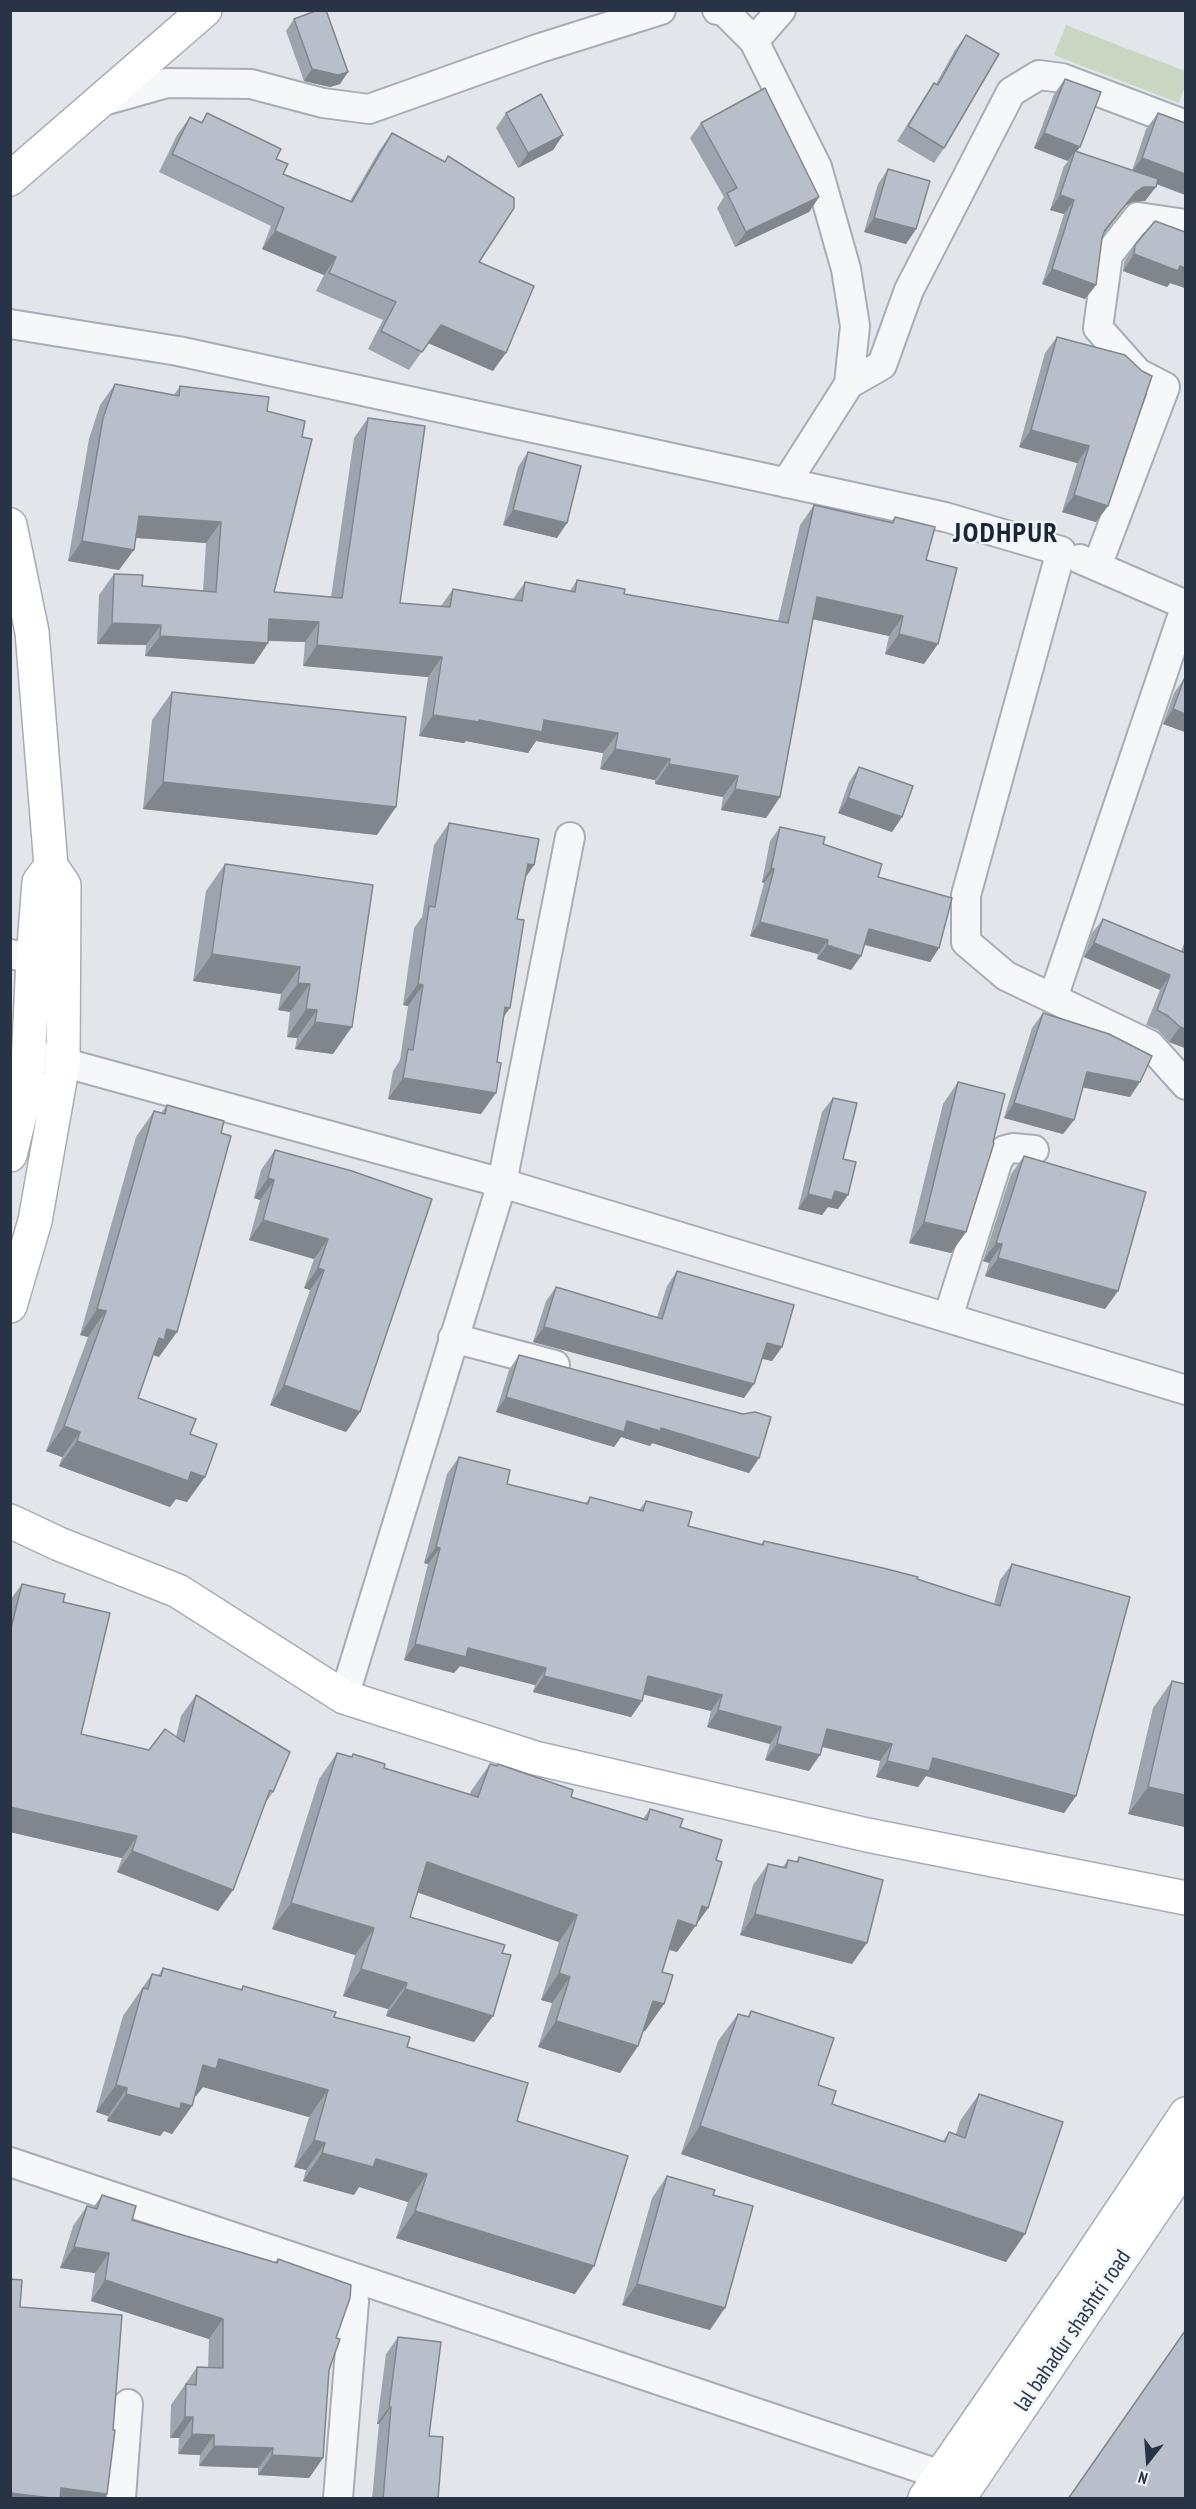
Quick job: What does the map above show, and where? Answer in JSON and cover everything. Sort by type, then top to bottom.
[{"type":"street","points":[[10,179],[103,101],[205,10]]},
{"type":"street","points":[[103,101],[167,82],[251,84],[323,103],[369,108],[540,48],[662,10]]},
{"type":"street","points":[[717,10],[724,11],[754,41],[817,167],[846,269],[855,327],[849,384],[786,483]]},
{"type":"street","points":[[754,41],[781,10]]},
{"type":"street","points":[[849,384],[882,365],[909,290],[1011,92],[1039,75],[1062,78],[1185,125]]},
{"type":"street","points":[[1097,566],[1165,387],[1138,373],[1098,328],[1108,255],[1138,216],[1185,224]]},
{"type":"street","points":[[10,324],[178,351],[945,517],[1061,551],[1185,605],[1053,998]]},
{"type":"street","points":[[10,525],[32,632],[51,866],[64,885],[63,1063],[35,1221],[10,1306]]},
{"type":"street","points":[[1061,551],[966,895],[966,942],[1006,976],[1150,1045],[1185,1085]]},
{"type":"street","points":[[344,1697],[502,1183],[570,837]]},
{"type":"street","points":[[10,1155],[27,1088],[29,1053],[22,957],[39,882],[51,866]]},
{"type":"street","points":[[29,1053],[502,1183],[1185,1390]]},
{"type":"street","points":[[948,1317],[998,1160],[1005,1150],[1013,1148],[1034,1150]]},
{"type":"street","points":[[453,1338],[578,1371]]},
{"type":"street","points":[[10,1521],[59,1544],[178,1591],[344,1697],[535,1758],[867,1835],[1185,1898]]},
{"type":"street","points":[[10,2162],[352,2278],[942,2491],[1185,2114]]},
{"type":"street","name":"lal bahadur shashtri road","points":[[942,2491],[1086,2313],[1185,2163]]},
{"type":"street","points":[[338,2499],[354,2302],[352,2278]]},
{"type":"street","points":[[122,2499],[128,2404]]},
{"type":"green space","points":[[1066,25],[1185,71],[1185,86],[1179,103],[1054,55]]},
{"type":"building","points":[[318,10],[326,10],[348,72],[338,75],[312,69],[294,19]]},
{"type":"building","points":[[966,35],[999,54],[944,148],[908,126],[934,83],[938,85]]},
{"type":"building","points":[[1065,79],[1101,92],[1080,147],[1044,133]]},
{"type":"building","points":[[765,88],[819,197],[746,232],[727,193],[737,188],[701,123]]},
{"type":"building","points":[[541,94],[563,135],[528,153],[506,113]]},
{"type":"building","points":[[207,113],[281,149],[276,159],[288,164],[283,174],[352,202],[392,133],[445,162],[448,156],[514,198],[514,208],[479,262],[534,286],[506,353],[441,325],[422,352],[381,331],[396,302],[329,273],[336,257],[275,231],[284,208],[172,154],[190,117],[202,123]]},
{"type":"building","points":[[1158,113],[1185,123],[1185,174],[1142,158]]},
{"type":"building","points":[[1075,151],[1158,179],[1156,187],[1143,187],[1136,192],[1105,230],[1096,285],[1052,269],[1074,200],[1060,195]]},
{"type":"building","points":[[888,169],[930,181],[916,229],[874,218]]},
{"type":"building","points":[[1155,221],[1185,232],[1185,268],[1180,266],[1178,271],[1134,254],[1135,245]]},
{"type":"building","points":[[1057,337],[1125,355],[1142,371],[1152,376],[1108,506],[1074,495],[1089,446],[1031,430]]},
{"type":"building","points":[[115,384],[179,396],[180,386],[269,397],[267,411],[305,421],[302,437],[312,439],[274,592],[342,598],[368,418],[425,426],[400,603],[450,607],[453,589],[522,601],[525,582],[575,592],[577,580],[625,589],[624,594],[788,623],[814,505],[893,523],[895,517],[935,527],[926,560],[957,568],[938,644],[899,634],[903,616],[817,597],[780,797],[735,789],[738,776],[669,764],[670,759],[615,749],[618,733],[544,720],[542,732],[479,720],[479,722],[433,715],[442,657],[317,645],[319,622],[269,619],[268,643],[160,636],[161,625],[112,623],[114,574],[143,575],[142,586],[216,592],[221,522],[139,516],[134,550],[82,541],[103,418]]},
{"type":"building","points":[[528,452],[581,466],[567,523],[513,510]]},
{"type":"building","points":[[1185,679],[1185,714],[1173,709]]},
{"type":"building","points":[[172,692],[406,717],[396,807],[163,782]]},
{"type":"building","points":[[859,767],[913,786],[902,817],[848,798]]},
{"type":"building","points":[[449,823],[539,839],[534,865],[528,864],[517,919],[524,920],[510,1008],[505,1007],[497,1062],[501,1063],[496,1093],[403,1078],[408,1049],[413,1050],[423,985],[418,984],[429,906],[435,907]]},
{"type":"building","points":[[780,827],[825,837],[823,844],[882,864],[878,877],[952,898],[939,948],[869,929],[861,956],[827,945],[828,940],[760,922],[774,869],[771,868]]},
{"type":"building","points":[[225,864],[373,885],[352,1027],[315,1022],[317,1010],[306,1009],[310,984],[298,983],[300,967],[212,954]]},
{"type":"building","points":[[1103,919],[1185,953],[1185,1029],[1157,1010],[1170,975],[1094,943]]},
{"type":"building","points":[[1043,1013],[1109,1034],[1152,1056],[1140,1082],[1087,1072],[1074,1120],[1014,1103]]},
{"type":"building","points":[[958,1082],[1005,1094],[994,1143],[966,1232],[924,1222]]},
{"type":"building","points":[[833,1098],[857,1103],[843,1159],[856,1162],[848,1195],[835,1191],[832,1200],[808,1194]]},
{"type":"building","points":[[167,1105],[224,1121],[221,1133],[231,1136],[177,1332],[167,1329],[164,1340],[159,1338],[138,1398],[196,1419],[190,1434],[217,1444],[205,1477],[191,1472],[188,1481],[77,1441],[80,1432],[64,1426],[106,1311],[97,1309],[154,1111],[165,1114]]},
{"type":"building","points":[[275,1150],[352,1171],[432,1199],[360,1412],[284,1385],[324,1270],[318,1268],[328,1239],[263,1220],[274,1180],[268,1178]]},
{"type":"building","points":[[1024,1156],[1146,1192],[1118,1291],[998,1258],[1002,1244],[996,1243]]},
{"type":"building","points":[[677,1271],[794,1305],[782,1347],[767,1343],[754,1384],[544,1327],[556,1287],[662,1319]]},
{"type":"building","points":[[519,1355],[743,1414],[755,1412],[771,1417],[759,1458],[661,1428],[660,1431],[627,1421],[624,1432],[506,1397]]},
{"type":"building","points":[[459,1457],[510,1470],[507,1484],[588,1504],[590,1497],[643,1511],[646,1501],[692,1512],[688,1526],[763,1545],[764,1541],[883,1568],[918,1577],[917,1579],[1000,1606],[1012,1564],[1130,1597],[1076,1796],[933,1758],[929,1771],[887,1761],[892,1744],[827,1729],[820,1755],[777,1744],[781,1727],[718,1710],[722,1695],[648,1676],[642,1701],[544,1676],[546,1668],[468,1648],[466,1657],[415,1644],[440,1548],[436,1547]]},
{"type":"building","points":[[22,1584],[65,1594],[63,1602],[110,1613],[81,1734],[149,1750],[165,1729],[184,1742],[196,1695],[290,1752],[273,1792],[270,1790],[233,1890],[132,1851],[137,1836],[10,1807],[10,1632]]},
{"type":"building","points":[[1172,1681],[1185,1684],[1185,1795],[1148,1787]]},
{"type":"building","points":[[337,1753],[352,1757],[353,1754],[385,1764],[384,1768],[478,1797],[490,1764],[497,1766],[498,1764],[573,1790],[571,1797],[647,1820],[650,1809],[683,1819],[680,1827],[722,1840],[716,1860],[722,1862],[708,1908],[702,1906],[696,1926],[678,1920],[662,1972],[673,1975],[664,2004],[653,2001],[638,2046],[556,2021],[570,1977],[559,1973],[577,1915],[427,1862],[410,1917],[505,1945],[502,1953],[511,1955],[493,2016],[405,1989],[407,1983],[361,1969],[374,1928],[291,1903]]},
{"type":"building","points":[[799,1857],[883,1880],[867,1943],[755,1914],[768,1864],[786,1868],[788,1860],[798,1862]]},
{"type":"building","points":[[163,1968],[242,1990],[243,1986],[336,2012],[334,2017],[410,2037],[407,2047],[528,2083],[517,2121],[628,2156],[594,2266],[415,2211],[427,2174],[376,2159],[373,2167],[322,2153],[325,2143],[314,2140],[328,2090],[219,2059],[216,2069],[203,2065],[192,2106],[181,2103],[180,2109],[126,2094],[127,2088],[116,2085],[143,1988],[148,1989],[152,1974],[161,1976]]},
{"type":"building","points":[[751,2011],[834,2038],[818,2085],[836,2091],[832,2104],[945,2142],[949,2132],[965,2138],[979,2094],[1063,2122],[1025,2234],[700,2126],[738,2014],[749,2017]]},
{"type":"building","points":[[667,2176],[715,2190],[713,2195],[753,2206],[725,2308],[637,2284]]},
{"type":"building","points":[[102,2195],[136,2206],[132,2220],[277,2263],[278,2259],[351,2285],[350,2298],[336,2338],[340,2339],[329,2370],[323,2458],[272,2455],[273,2448],[214,2446],[214,2435],[192,2434],[193,2417],[185,2417],[186,2384],[196,2385],[197,2367],[223,2368],[223,2319],[105,2280],[109,2253],[74,2247],[87,2206],[97,2209]]},
{"type":"building","points":[[10,2279],[22,2280],[20,2307],[122,2315],[113,2430],[115,2430],[107,2494],[61,2488],[60,2499],[10,2493]]},
{"type":"building","points":[[1185,2331],[1185,2499],[1068,2499]]},
{"type":"building","points":[[398,2337],[441,2342],[429,2436],[443,2437],[438,2499],[383,2499],[391,2407],[389,2407]]},
{"type":"district","name":"JODHPUR","points":[[1006,534]]}]
